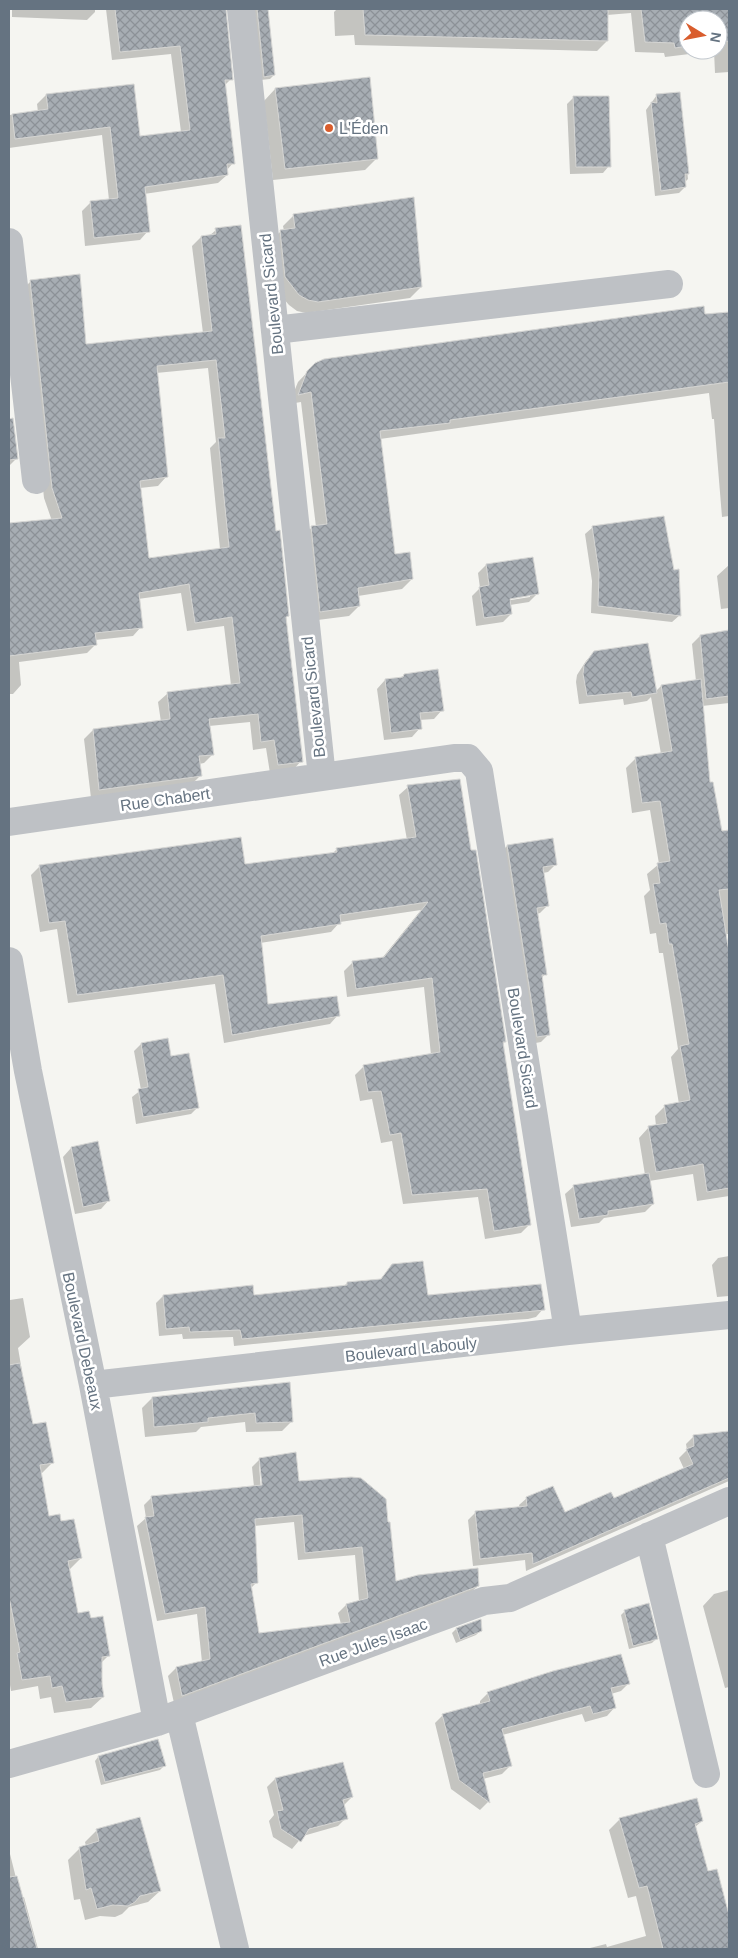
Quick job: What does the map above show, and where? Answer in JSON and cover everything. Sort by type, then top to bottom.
[{"type":"street","name":"Boulevard Sicard","points":[[241,9],[322,777],[454,758],[468,758],[479,771],[568,1331]]},
{"type":"street","points":[[9,242],[17,400],[36,480]]},
{"type":"street","points":[[274,330],[669,284]]},
{"type":"street","name":"Rue Chabert","points":[[9,822],[322,777]]},
{"type":"street","name":"Boulevard Debeaux","points":[[9,961],[18,1073],[93,1385],[168,1718],[234,1949]]},
{"type":"street","name":"Boulevard Labouly","points":[[93,1385],[568,1331],[729,1315]]},
{"type":"street","name":"Rue Jules Isaac","points":[[9,1764],[168,1718],[484,1602],[510,1598],[729,1500]]},
{"type":"street","points":[[649,1536],[706,1774]]},
{"type":"building","points":[[115,9],[226,9],[233,80],[225,80],[235,164],[227,164],[228,175],[145,187],[150,232],[94,238],[90,201],[118,198],[110,127],[15,139],[12,114],[48,109],[46,94],[134,84],[140,136],[190,130],[180,46],[120,52]]},
{"type":"building","points":[[257,9],[268,9],[275,75],[264,77]]},
{"type":"building","points":[[363,9],[608,9],[608,41],[365,35]]},
{"type":"building","points":[[641,9],[729,9],[729,41],[728,10],[678,10],[678,48],[675,48],[674,43],[645,42]]},
{"type":"building","name":"L'Éden","points":[[370,77],[378,159],[285,169],[275,88]]},
{"type":"building","points":[[680,92],[689,174],[685,174],[686,187],[661,191],[651,102],[657,103],[656,94]]},
{"type":"building","points":[[573,96],[609,96],[611,167],[576,167]]},
{"type":"building","points":[[414,197],[422,287],[318,302],[308,300],[299,295],[285,277],[280,230],[295,228],[293,214]]},
{"type":"building","points":[[241,225],[276,531],[280,530],[289,616],[286,617],[303,762],[278,765],[274,740],[261,742],[258,714],[209,719],[214,755],[199,756],[202,776],[99,790],[93,729],[170,719],[167,692],[240,683],[232,617],[195,623],[189,584],[139,593],[143,628],[95,633],[97,645],[9,656],[9,523],[62,518],[52,488],[30,280],[80,274],[86,344],[212,331],[201,236],[216,234],[215,228]],"holes":[[[216,360],[225,438],[218,438],[229,547],[149,558],[140,481],[168,477],[157,366]]]},
{"type":"building","points":[[704,306],[705,314],[729,312],[729,382],[450,420],[450,423],[380,431],[395,554],[410,552],[413,579],[358,588],[360,606],[320,612],[311,526],[327,524],[311,392],[298,395],[307,371],[315,363],[324,359]]},
{"type":"building","points":[[13,418],[18,459],[9,460],[9,419]]},
{"type":"building","points":[[664,516],[674,570],[679,569],[681,616],[598,606],[599,573],[592,526]]},
{"type":"building","points":[[533,557],[539,594],[510,599],[512,614],[484,618],[479,587],[489,585],[486,564]]},
{"type":"building","points":[[729,630],[729,696],[706,699],[700,635]]},
{"type":"building","points":[[648,643],[657,693],[632,697],[631,692],[587,696],[583,674],[584,665],[594,651]]},
{"type":"building","points":[[438,669],[444,711],[420,713],[422,729],[391,733],[385,679]]},
{"type":"building","points":[[701,679],[710,782],[713,782],[722,831],[729,830],[729,889],[719,890],[729,952],[729,1188],[707,1192],[703,1164],[656,1172],[648,1126],[667,1123],[664,1105],[690,1100],[680,1046],[689,1044],[672,944],[669,944],[666,923],[660,924],[653,884],[660,883],[657,863],[670,861],[660,801],[642,803],[635,757],[672,751],[661,685]]},
{"type":"building","points":[[460,779],[471,850],[476,850],[506,1042],[503,1042],[531,1225],[494,1231],[487,1189],[412,1195],[401,1133],[390,1135],[381,1091],[368,1092],[363,1065],[440,1052],[432,978],[356,989],[352,961],[384,957],[428,902],[340,915],[341,924],[261,936],[268,1004],[337,996],[340,1016],[232,1035],[223,975],[77,995],[65,921],[49,923],[39,865],[241,837],[245,864],[337,852],[336,848],[416,837],[407,785]]},
{"type":"building","points":[[553,838],[557,865],[543,867],[549,906],[537,908],[547,975],[542,975],[550,1035],[537,1037],[507,845]]},
{"type":"building","points":[[168,1038],[171,1056],[189,1053],[199,1108],[143,1117],[138,1089],[148,1087],[141,1043]]},
{"type":"building","points":[[98,1141],[110,1201],[83,1207],[71,1147]]},
{"type":"building","points":[[649,1173],[654,1204],[608,1211],[608,1215],[579,1219],[573,1185]]},
{"type":"building","points":[[423,1261],[428,1295],[541,1284],[545,1310],[242,1339],[240,1330],[190,1332],[189,1327],[166,1329],[163,1295],[253,1285],[254,1295],[347,1285],[347,1282],[381,1279],[392,1264]]},
{"type":"building","points":[[20,1363],[33,1424],[46,1422],[54,1463],[40,1465],[49,1516],[60,1514],[61,1521],[74,1519],[82,1558],[68,1561],[78,1613],[89,1611],[91,1618],[103,1616],[110,1656],[102,1657],[104,1697],[66,1702],[62,1686],[52,1688],[50,1676],[22,1680],[17,1653],[20,1652],[9,1597],[9,1365]]},
{"type":"building","points":[[290,1382],[293,1422],[256,1423],[255,1413],[208,1418],[208,1422],[154,1427],[152,1397]]},
{"type":"building","points":[[729,1431],[729,1478],[533,1564],[532,1553],[480,1559],[475,1511],[527,1506],[526,1497],[553,1486],[565,1512],[611,1492],[614,1498],[693,1464],[686,1449],[694,1446],[693,1435]]},
{"type":"building","points":[[296,1452],[299,1481],[361,1478],[386,1499],[396,1581],[418,1575],[478,1568],[479,1586],[182,1696],[176,1667],[210,1659],[205,1607],[165,1614],[145,1517],[154,1516],[151,1496],[262,1485],[259,1458]],"holes":[[[302,1515],[305,1553],[362,1547],[368,1598],[346,1604],[350,1622],[259,1633],[251,1584],[258,1583],[255,1519]]]},
{"type":"building","points":[[649,1603],[658,1639],[633,1646],[624,1610]]},
{"type":"building","points":[[481,1619],[482,1631],[460,1640],[456,1628]]},
{"type":"building","points":[[621,1654],[630,1684],[611,1688],[616,1708],[593,1714],[590,1706],[502,1729],[512,1766],[483,1773],[490,1803],[459,1780],[442,1714],[490,1701],[487,1692],[553,1671]]},
{"type":"building","points":[[158,1739],[166,1766],[105,1782],[98,1756]]},
{"type":"building","points":[[343,1762],[353,1797],[343,1800],[348,1819],[309,1829],[301,1842],[281,1829],[277,1811],[283,1810],[275,1778]]},
{"type":"building","points":[[697,1798],[703,1821],[695,1824],[708,1871],[717,1869],[729,1915],[729,1949],[663,1949],[647,1886],[639,1888],[619,1818]]},
{"type":"building","points":[[140,1817],[161,1891],[140,1896],[128,1906],[113,1905],[97,1909],[91,1888],[86,1890],[79,1847],[99,1841],[96,1829]]},
{"type":"building","points":[[17,1876],[37,1949],[9,1949],[9,1877]]},
{"type":"place","name":"L'Éden","points":[[329,128]]}]
